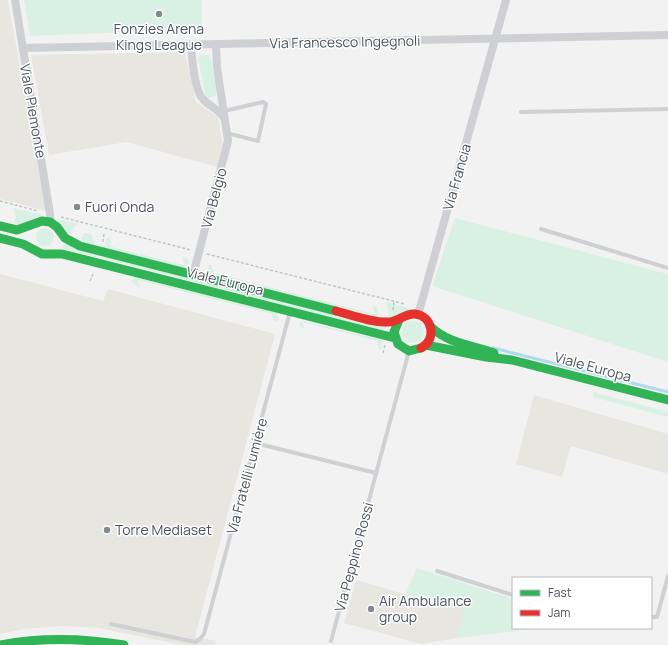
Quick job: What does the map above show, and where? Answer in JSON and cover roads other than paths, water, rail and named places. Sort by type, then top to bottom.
[{"type":"main road","name":"Viale Europa","points":[[50,218],[60,234],[80,246],[193,275],[390,324],[419,312],[435,333],[449,340],[488,350],[512,360]]},
{"type":"main road","points":[[0,226],[17,230],[50,218]]},
{"type":"main road","points":[[30,247],[28,233],[34,225]]},
{"type":"main road","points":[[48,254],[55,250],[60,243],[60,234]]},
{"type":"main road","name":"Viale Europa","points":[[0,238],[30,247],[37,252],[62,254],[395,338],[398,344],[409,351]]},
{"type":"main road","points":[[395,338],[395,329],[399,320]]},
{"type":"main road","points":[[409,351],[421,349],[426,345],[431,338],[430,327]]},
{"type":"main road","name":"Viale Europa","points":[[426,345],[486,357],[512,360],[668,400]]},
{"type":"main road","points":[[0,645],[23,640],[60,637],[124,645]]},
{"type":"street","name":"Viale Piemonte","points":[[14,0],[50,218]]},
{"type":"street","name":"Via Francia","points":[[419,312],[506,0]]},
{"type":"street","name":"Via Francesco Ingegnoli","points":[[23,48],[495,40],[668,35]]},
{"type":"street","name":"Via Belgio","points":[[193,275],[228,142],[222,111],[216,44]]},
{"type":"street","name":"Via Belgio","points":[[191,45],[199,92],[203,99],[222,111]]},
{"type":"lane","points":[[222,111],[262,102],[266,104],[258,141],[227,132]]},
{"type":"lane","points":[[521,112],[668,109]]},
{"type":"lane","points":[[542,229],[668,268]]},
{"type":"lane","name":"Via Fratelli Lumière","points":[[111,624],[195,642],[201,638],[206,629],[290,311]]},
{"type":"lane","name":"Via Peppino Rossi","points":[[331,641],[409,351]]},
{"type":"lane","points":[[255,443],[376,473]]},
{"type":"lane","points":[[437,571],[512,595]]},
{"type":"lane","points":[[652,618],[657,617],[668,576]]},
{"type":"waterway","points":[[493,348],[668,392]]},
{"type":"place","name":"Fonzies Arena Kings League","points":[[159,14]]},
{"type":"place","name":"Fuori Onda","points":[[77,207]]},
{"type":"place","name":"Torre Mediaset","points":[[107,530]]},
{"type":"place","name":"Air Ambulance group","points":[[371,609]]}]
